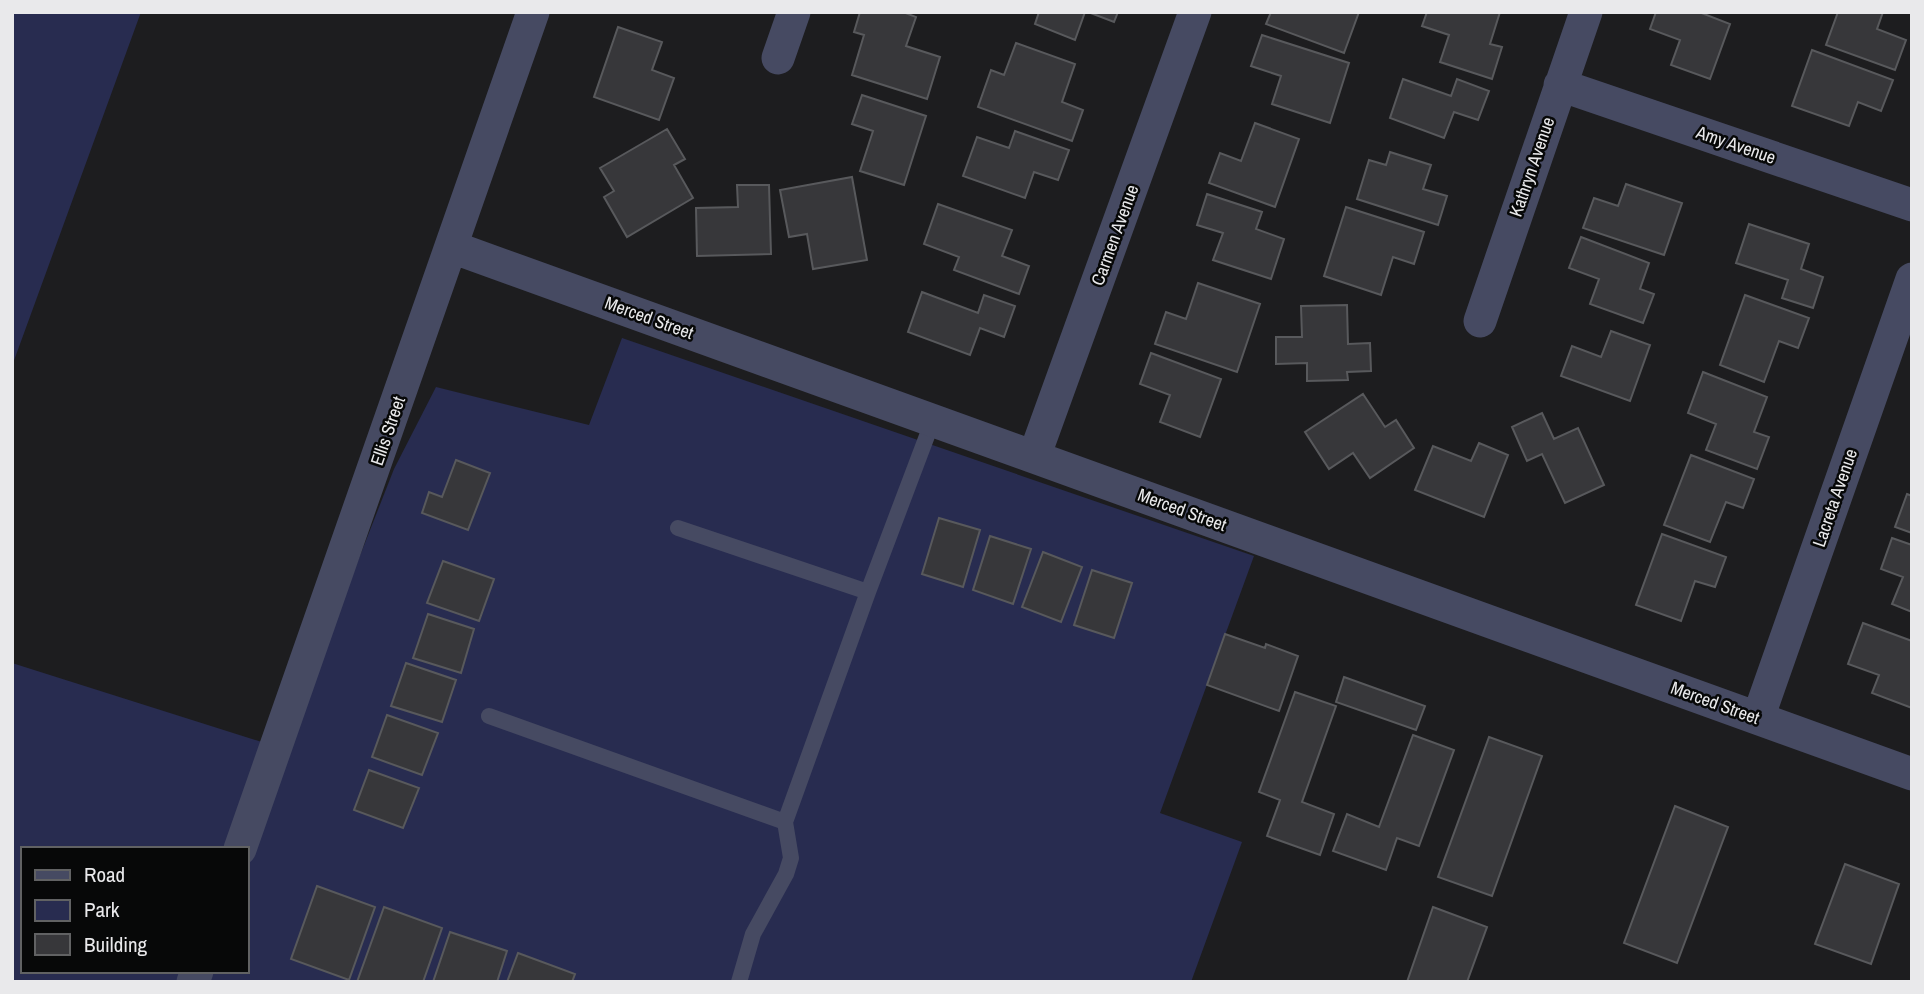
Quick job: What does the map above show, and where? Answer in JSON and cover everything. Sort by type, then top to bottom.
[{"type":"street","name":"Ellis Street","points":[[241,847],[453,247],[533,12]]},
{"type":"street","points":[[778,58],[794,12]]},
{"type":"street","name":"Carmen Avenue","points":[[1034,457],[1195,12]]},
{"type":"street","name":"Kathryn Avenue","points":[[1480,321],[1586,12]]},
{"type":"street","name":"Amy Avenue","points":[[1560,85],[1912,205]]},
{"type":"street","name":"Merced Street","points":[[453,247],[1912,774]]},
{"type":"street","name":"Lacreta Avenue","points":[[1758,718],[1912,279]]},
{"type":"lane","points":[[739,982],[753,934],[786,874],[791,858],[785,822],[933,420]]},
{"type":"lane","points":[[678,528],[868,592]]},
{"type":"lane","points":[[489,716],[785,822]]},
{"type":"green space","points":[[12,12],[141,12],[12,366]]},
{"type":"green space","points":[[622,338],[1254,556],[1160,813],[1242,842],[1191,982],[12,982],[12,663],[284,749],[394,469],[436,387],[589,425]]},
{"type":"building","points":[[860,12],[903,12],[916,17],[906,46],[940,57],[927,99],[852,75],[864,35],[854,32]]},
{"type":"building","points":[[1039,12],[1085,12],[1075,40],[1035,24]]},
{"type":"building","points":[[1088,12],[1118,12],[1114,22]]},
{"type":"building","points":[[1271,12],[1359,12],[1344,53],[1266,24]]},
{"type":"building","points":[[1427,12],[1500,12],[1490,44],[1502,47],[1492,79],[1440,62],[1449,35],[1422,26]]},
{"type":"building","points":[[1656,12],[1699,12],[1730,24],[1710,79],[1671,65],[1680,40],[1650,29]]},
{"type":"building","points":[[1838,12],[1883,12],[1877,29],[1906,40],[1895,70],[1826,45]]},
{"type":"building","points":[[618,27],[662,42],[652,70],[674,78],[659,120],[594,97]]},
{"type":"building","points":[[1262,35],[1349,63],[1330,123],[1272,104],[1281,76],[1251,66]]},
{"type":"building","points":[[1016,43],[1075,64],[1062,102],[1083,110],[1072,141],[978,107],[991,70],[1004,75]]},
{"type":"building","points":[[1812,50],[1893,80],[1881,111],[1858,102],[1849,126],[1792,106]]},
{"type":"building","points":[[1403,79],[1451,96],[1457,79],[1489,91],[1478,120],[1454,112],[1444,138],[1390,118]]},
{"type":"building","points":[[862,95],[926,116],[904,185],[860,171],[873,131],[852,124]]},
{"type":"building","points":[[1255,123],[1299,139],[1275,207],[1209,183],[1220,153],[1241,161]]},
{"type":"building","points":[[667,129],[685,159],[674,165],[693,198],[627,237],[604,197],[614,191],[600,168]]},
{"type":"building","points":[[1015,131],[1069,150],[1058,180],[1034,172],[1025,198],[963,176],[977,137],[1009,148]]},
{"type":"building","points":[[1390,152],[1431,165],[1423,189],[1447,196],[1438,225],[1357,199],[1369,160],[1386,165]]},
{"type":"building","points":[[852,177],[867,260],[813,269],[807,234],[789,237],[780,190]]},
{"type":"building","points":[[1626,184],[1682,203],[1664,255],[1583,228],[1594,198],[1618,206]]},
{"type":"building","points":[[737,185],[769,185],[771,254],[697,256],[696,208],[738,207]]},
{"type":"building","points":[[1207,194],[1262,212],[1256,229],[1284,239],[1271,279],[1213,260],[1223,233],[1197,225]]},
{"type":"building","points":[[938,204],[1012,230],[1002,256],[1029,266],[1019,294],[954,270],[959,257],[924,244]]},
{"type":"building","points":[[1346,207],[1424,232],[1414,264],[1393,257],[1381,295],[1324,276]]},
{"type":"building","points":[[1749,224],[1809,244],[1801,269],[1823,277],[1813,308],[1782,298],[1788,280],[1736,263]]},
{"type":"building","points":[[1581,237],[1649,263],[1640,289],[1654,294],[1643,323],[1590,304],[1599,279],[1569,268]]},
{"type":"building","points":[[1198,283],[1260,304],[1237,372],[1155,344],[1166,312],[1186,319]]},
{"type":"building","points":[[922,292],[978,313],[984,295],[1015,306],[1004,337],[980,328],[970,355],[908,332]]},
{"type":"building","points":[[1745,295],[1809,318],[1798,348],[1779,341],[1764,382],[1720,365]]},
{"type":"building","points":[[1347,305],[1348,344],[1370,343],[1371,371],[1347,372],[1348,380],[1307,381],[1307,363],[1276,364],[1276,337],[1302,337],[1301,306]]},
{"type":"building","points":[[1611,331],[1650,345],[1630,401],[1561,376],[1572,346],[1601,357]]},
{"type":"building","points":[[1151,353],[1221,379],[1200,437],[1160,422],[1170,395],[1140,384]]},
{"type":"building","points":[[1703,372],[1767,397],[1754,432],[1769,437],[1757,469],[1706,450],[1716,424],[1688,413]]},
{"type":"building","points":[[1363,394],[1385,427],[1396,420],[1414,448],[1370,478],[1353,453],[1329,469],[1305,432]]},
{"type":"building","points":[[1542,413],[1554,439],[1578,428],[1604,485],[1565,503],[1542,454],[1527,461],[1512,427]]},
{"type":"building","points":[[1479,443],[1508,455],[1484,517],[1415,490],[1433,446],[1471,461]]},
{"type":"building","points":[[1691,455],[1754,479],[1743,508],[1726,502],[1710,542],[1664,525]]},
{"type":"building","points":[[456,460],[490,473],[468,530],[422,513],[429,492],[442,497]]},
{"type":"building","points":[[1907,494],[1912,496],[1912,533],[1895,527]]},
{"type":"building","points":[[939,518],[980,530],[963,587],[922,574]]},
{"type":"building","points":[[1662,534],[1726,557],[1715,587],[1695,581],[1681,621],[1636,605]]},
{"type":"building","points":[[990,536],[1031,549],[1013,604],[973,590]]},
{"type":"building","points":[[1892,538],[1912,545],[1912,612],[1892,604],[1903,577],[1881,569]]},
{"type":"building","points":[[1043,552],[1082,567],[1061,622],[1022,607]]},
{"type":"building","points":[[443,561],[494,579],[479,621],[427,603]]},
{"type":"building","points":[[1092,570],[1132,583],[1114,638],[1074,625]]},
{"type":"building","points":[[428,614],[474,629],[461,673],[413,658]]},
{"type":"building","points":[[1863,623],[1912,641],[1912,708],[1872,693],[1879,675],[1848,664]]},
{"type":"building","points":[[1225,634],[1265,648],[1266,644],[1298,656],[1279,711],[1207,685]]},
{"type":"building","points":[[406,663],[456,680],[442,722],[391,706]]},
{"type":"building","points":[[1344,677],[1425,706],[1416,730],[1336,702]]},
{"type":"building","points":[[1295,692],[1336,706],[1302,802],[1334,814],[1320,855],[1267,836],[1280,800],[1259,792]]},
{"type":"building","points":[[387,715],[438,733],[422,775],[372,757]]},
{"type":"building","points":[[1413,735],[1454,750],[1419,846],[1397,838],[1386,870],[1333,851],[1347,814],[1379,827]]},
{"type":"building","points":[[1489,737],[1542,756],[1492,896],[1438,877]]},
{"type":"building","points":[[369,770],[419,788],[403,828],[354,810]]},
{"type":"building","points":[[1675,806],[1728,827],[1677,963],[1624,943]]},
{"type":"building","points":[[1845,864],[1899,884],[1871,964],[1815,944]]},
{"type":"building","points":[[317,886],[375,907],[349,980],[291,959]]},
{"type":"building","points":[[384,907],[442,928],[423,982],[357,982]]},
{"type":"building","points":[[1433,907],[1487,927],[1467,982],[1407,982]]},
{"type":"building","points":[[450,932],[507,951],[497,982],[433,982]]},
{"type":"building","points":[[518,953],[575,974],[572,982],[507,982]]}]
